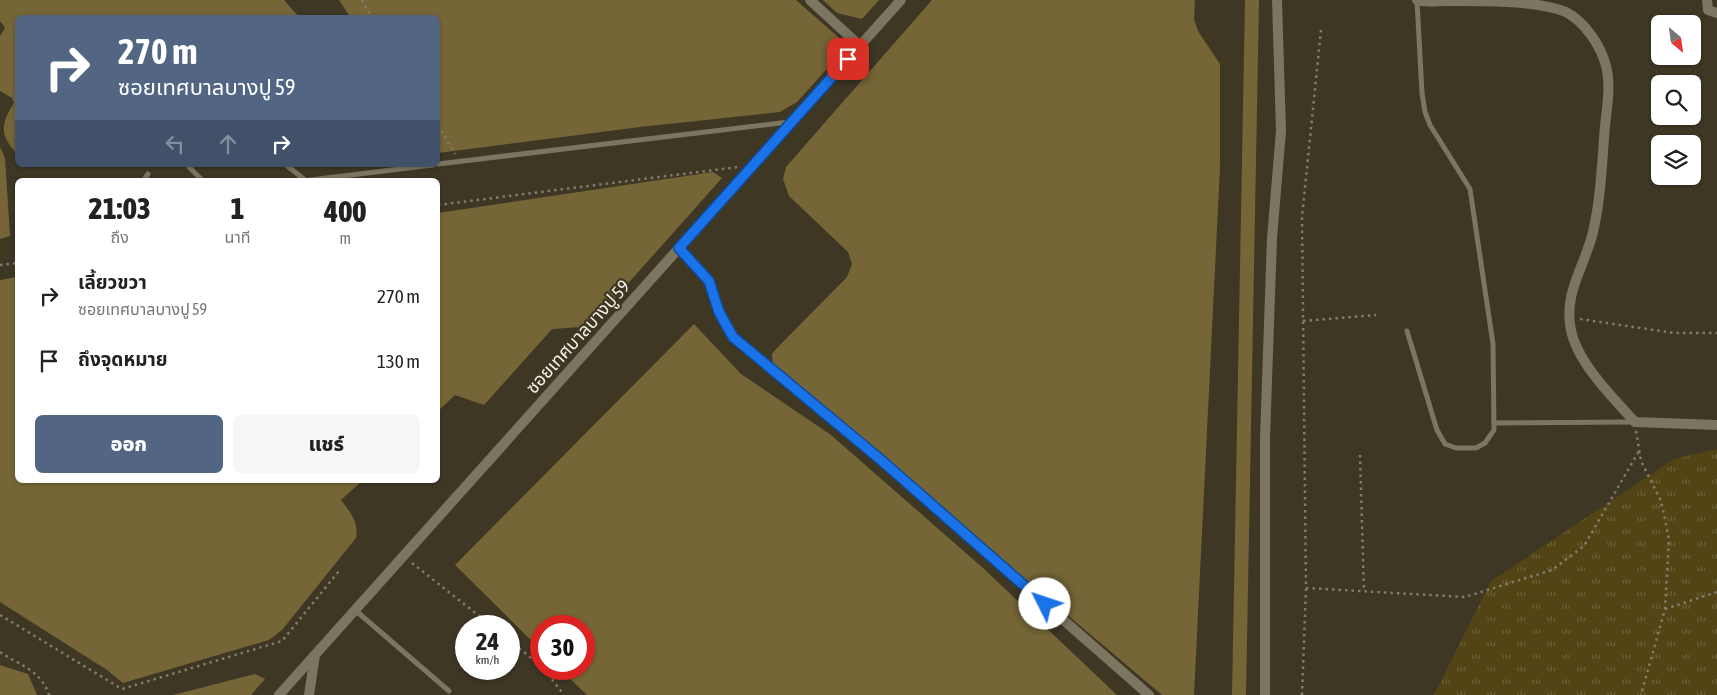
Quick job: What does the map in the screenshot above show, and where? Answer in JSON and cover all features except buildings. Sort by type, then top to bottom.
[{"type":"street","points":[[810,0],[860,46]]},
{"type":"street","name":"ซอยเทศบาลบางปู 59","points":[[279,695],[901,0]]},
{"type":"street","points":[[1265,695],[1265,439],[1272,238],[1280,132],[1277,0]]},
{"type":"street","points":[[1417,0],[1505,1],[1550,5],[1584,26],[1596,43],[1606,65],[1609,81],[1601,176],[1593,231],[1568,303],[1569,317],[1576,346],[1587,363],[1635,422],[1717,425]]},
{"type":"street","points":[[1707,0],[1708,10],[1717,13]]},
{"type":"street","points":[[679,248],[709,281],[719,312],[733,337],[881,460],[1149,695]]},
{"type":"street","points":[[309,695],[315,654]]},
{"type":"lane","points":[[1407,331],[1437,430],[1445,444],[1456,448],[1476,448],[1485,443],[1494,430],[1494,344],[1470,188],[1430,125],[1425,112],[1422,92],[1417,0]]},
{"type":"lane","points":[[440,164],[792,121]]},
{"type":"lane","points":[[289,167],[302,178]]},
{"type":"lane","points":[[326,178],[417,167]]},
{"type":"lane","points":[[189,168],[200,178]]},
{"type":"lane","points":[[145,178],[148,174]]},
{"type":"lane","points":[[1494,422],[1635,422]]},
{"type":"lane","points":[[355,610],[449,692]]},
{"type":"path","points":[[362,0],[370,15]]},
{"type":"path","points":[[1302,695],[1306,588],[1302,218],[1321,30]]},
{"type":"path","points":[[440,128],[460,162]]},
{"type":"path","points":[[440,205],[732,166],[751,168]]},
{"type":"path","points":[[0,265],[15,263]]},
{"type":"path","points":[[1303,321],[1376,315]]},
{"type":"path","points":[[1569,317],[1674,333],[1717,333]]},
{"type":"path","points":[[1635,422],[1641,462],[1661,501],[1669,539],[1665,609],[1641,695]]},
{"type":"path","points":[[1306,588],[1465,597],[1552,570],[1584,546],[1639,451]]},
{"type":"path","points":[[1360,455],[1364,591]]},
{"type":"path","points":[[403,556],[478,615]]},
{"type":"path","points":[[0,615],[122,689],[282,640],[339,571]]},
{"type":"path","points":[[1665,609],[1717,592]]},
{"type":"path","points":[[520,649],[530,657]]},
{"type":"path","points":[[0,652],[33,669],[49,695]]},
{"type":"path","points":[[552,680],[564,695]]},
{"type":"green space","points":[[1717,449],[1717,695],[1434,695],[1491,581],[1674,459]]},
{"type":"shaded area","points":[[0,0],[284,0],[297,15],[15,15],[15,152],[7,141],[4,130],[6,118],[14,103],[12,98],[0,91],[0,36],[5,28],[0,21]]},
{"type":"shaded area","points":[[339,0],[796,0],[838,37],[843,44],[844,50],[797,102],[780,112],[640,127],[440,153],[440,15],[349,15]]},
{"type":"shaded area","points":[[823,0],[879,0],[862,19],[837,13]]},
{"type":"shaded area","points":[[932,0],[1195,0],[1194,19],[1198,31],[1220,64],[1220,167],[1194,695],[1162,695],[773,366],[772,354],[847,277],[852,264],[848,252],[789,196],[783,179],[786,167]]},
{"type":"shaded area","points":[[0,147],[5,158],[10,236],[0,239]]},
{"type":"shaded area","points":[[713,172],[722,178],[608,306],[581,327],[552,329],[484,405],[455,395],[440,409],[440,213]]},
{"type":"shaded area","points":[[15,277],[15,483],[360,483],[341,500],[355,522],[356,538],[282,630],[269,640],[123,683],[107,670],[0,602],[0,280]]},
{"type":"shaded area","points":[[694,324],[741,374],[831,435],[983,568],[1117,695],[587,695],[571,680],[595,680],[595,615],[530,615],[530,639],[520,629],[520,615],[506,615],[455,565]]},
{"type":"shaded area","points":[[0,665],[28,674],[37,695],[0,695]]},
{"type":"shaded area","points":[[255,674],[265,679],[251,695],[173,695]]},
{"type":"waterway","points":[[1239,695],[1252,0]]},
{"type":"route","points":[[848,59],[679,248],[700,268],[709,281],[719,312],[733,337],[881,460],[1045,604]]}]
